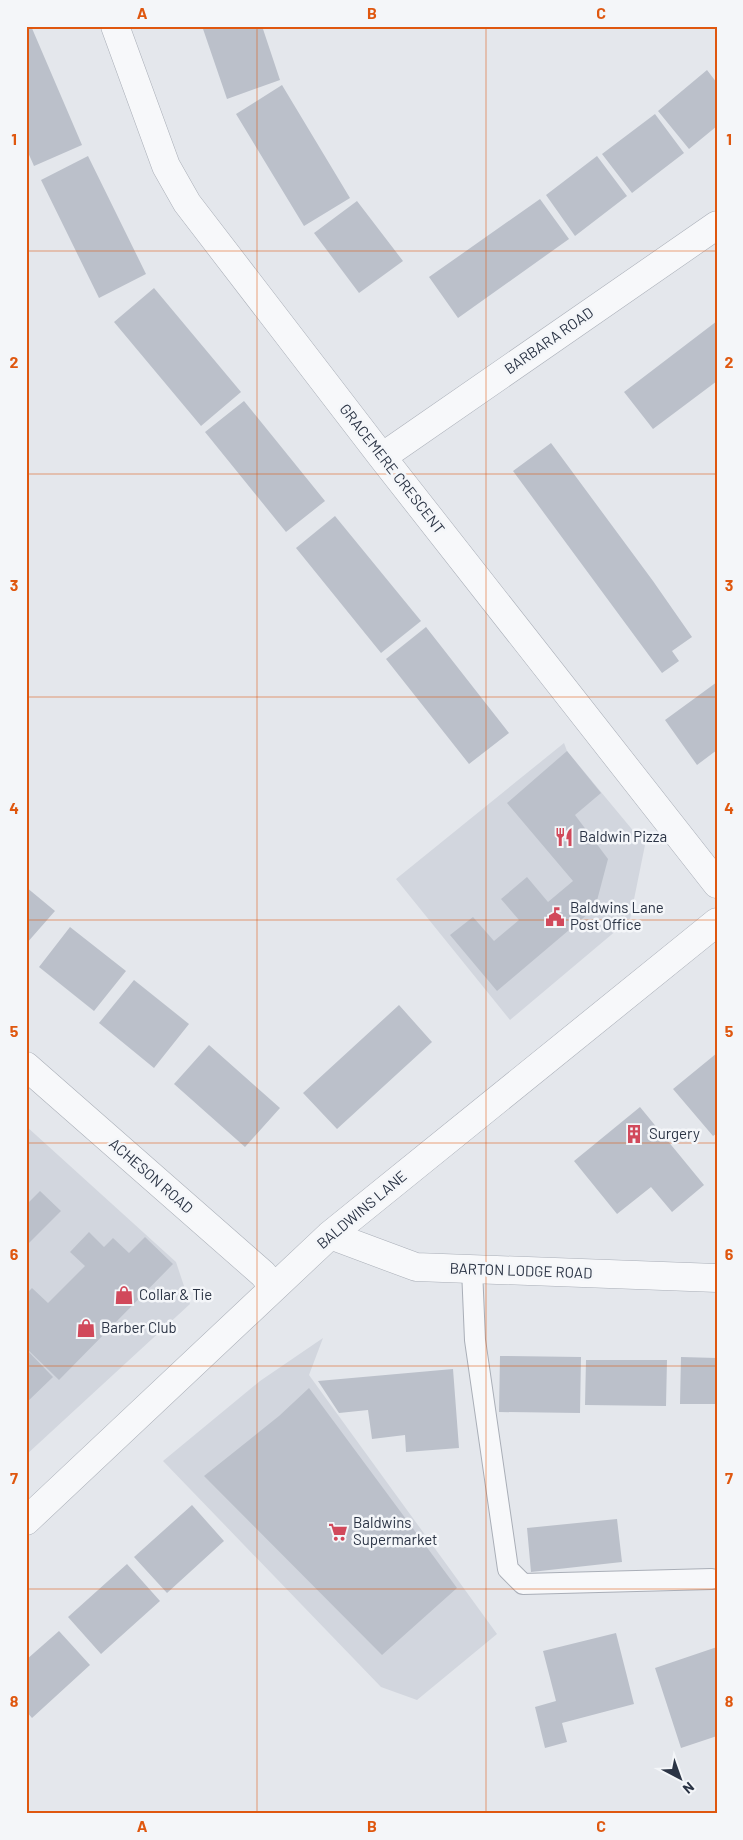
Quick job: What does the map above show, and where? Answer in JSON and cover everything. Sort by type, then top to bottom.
[{"type":"street","name":"GRACEMERE CRESCENT","points":[[115,26],[166,166],[188,202],[382,457],[717,884]]},
{"type":"street","name":"BARBARA ROAD","points":[[382,457],[717,225]]},
{"type":"street","name":"BALDWINS LANE","points":[[26,1521],[330,1236],[717,922]]},
{"type":"street","name":"ACHESON ROAD","points":[[26,1066],[263,1274],[274,1287]]},
{"type":"street","name":"BARTON LODGE ROAD","points":[[330,1236],[416,1267],[717,1278]]},
{"type":"lane","points":[[472,1269],[475,1340],[508,1569],[523,1584],[712,1580]]},
{"type":"shaded area","points":[[564,743],[567,751],[645,845],[630,919],[510,1020],[396,879]]},
{"type":"shaded area","points":[[26,1126],[176,1262],[190,1304],[26,1455]]},
{"type":"shaded area","points":[[323,1338],[309,1375],[497,1634],[417,1700],[381,1687],[163,1461],[260,1381]]},
{"type":"building","points":[[26,26],[31,26],[82,145],[34,166],[26,148]]},
{"type":"building","points":[[202,26],[262,26],[280,80],[227,99]]},
{"type":"building","points":[[707,70],[717,83],[717,126],[689,149],[658,111]]},
{"type":"building","points":[[282,85],[350,198],[304,226],[236,114]]},
{"type":"building","points":[[655,114],[684,153],[632,193],[602,154]]},
{"type":"building","points":[[88,156],[146,274],[99,298],[41,180]]},
{"type":"building","points":[[597,156],[627,196],[575,236],[546,195]]},
{"type":"building","points":[[540,199],[569,239],[458,318],[429,277]]},
{"type":"building","points":[[357,201],[403,261],[359,293],[314,233]]},
{"type":"building","points":[[154,288],[241,392],[201,426],[114,322]]},
{"type":"building","points":[[717,321],[717,381],[653,429],[624,392]]},
{"type":"building","points":[[244,401],[325,501],[286,532],[205,432]]},
{"type":"building","points":[[551,443],[692,637],[672,651],[679,661],[662,673],[513,471]]},
{"type":"building","points":[[335,516],[421,621],[381,653],[296,548]]},
{"type":"building","points":[[426,627],[509,733],[469,764],[386,659]]},
{"type":"building","points":[[717,682],[717,750],[697,765],[665,720]]},
{"type":"building","points":[[567,751],[601,793],[575,815],[608,859],[595,908],[497,991],[450,935],[473,917],[494,941],[519,920],[501,899],[527,877],[548,902],[573,881],[507,803]]},
{"type":"building","points":[[26,887],[55,911],[26,944]]},
{"type":"building","points":[[70,927],[126,971],[94,1011],[39,967]]},
{"type":"building","points":[[134,980],[189,1024],[154,1068],[99,1023]]},
{"type":"building","points":[[399,1005],[432,1042],[337,1129],[303,1093]]},
{"type":"building","points":[[209,1045],[280,1108],[245,1147],[174,1084]]},
{"type":"building","points":[[717,1053],[717,1133],[713,1136],[673,1089]]},
{"type":"building","name":"Surgery","points":[[640,1107],[704,1185],[672,1212],[651,1187],[617,1214],[574,1161]]},
{"type":"building","points":[[40,1191],[61,1211],[26,1246],[26,1205]]},
{"type":"building","points":[[89,1232],[104,1247],[113,1238],[129,1253],[145,1237],[173,1264],[59,1380],[26,1348],[26,1294],[32,1288],[48,1303],[85,1266],[70,1252]]},
{"type":"building","points":[[26,1349],[53,1377],[26,1403]]},
{"type":"building","points":[[500,1356],[581,1357],[580,1413],[499,1412]]},
{"type":"building","points":[[681,1357],[717,1358],[717,1404],[680,1404]]},
{"type":"building","points":[[586,1360],[667,1360],[666,1406],[585,1405]]},
{"type":"building","points":[[453,1369],[459,1448],[406,1452],[405,1435],[372,1439],[368,1410],[339,1413],[318,1381]]},
{"type":"building","name":"Baldwins Supermarket","points":[[309,1388],[457,1588],[382,1655],[204,1476],[279,1416]]},
{"type":"building","points":[[192,1505],[224,1541],[167,1593],[134,1557]]},
{"type":"building","points":[[617,1519],[622,1562],[531,1572],[527,1528]]},
{"type":"building","points":[[127,1564],[160,1601],[101,1654],[68,1617]]},
{"type":"building","points":[[59,1631],[90,1665],[32,1718],[26,1711],[26,1660]]},
{"type":"building","points":[[616,1633],[634,1704],[562,1723],[567,1742],[545,1748],[535,1707],[556,1701],[543,1651]]},
{"type":"building","points":[[717,1647],[717,1736],[681,1748],[655,1668]]},
{"type":"place","name":"Baldwin Pizza","points":[[564,837]]},
{"type":"place","name":"Baldwins Lane Post Office","points":[[555,917]]},
{"type":"place","name":"Surgery","points":[[634,1134]]},
{"type":"place","name":"Collar & Tie","points":[[124,1295]]},
{"type":"place","name":"Barber Club","points":[[86,1328]]},
{"type":"place","name":"Baldwins Supermarket","points":[[338,1532]]}]
